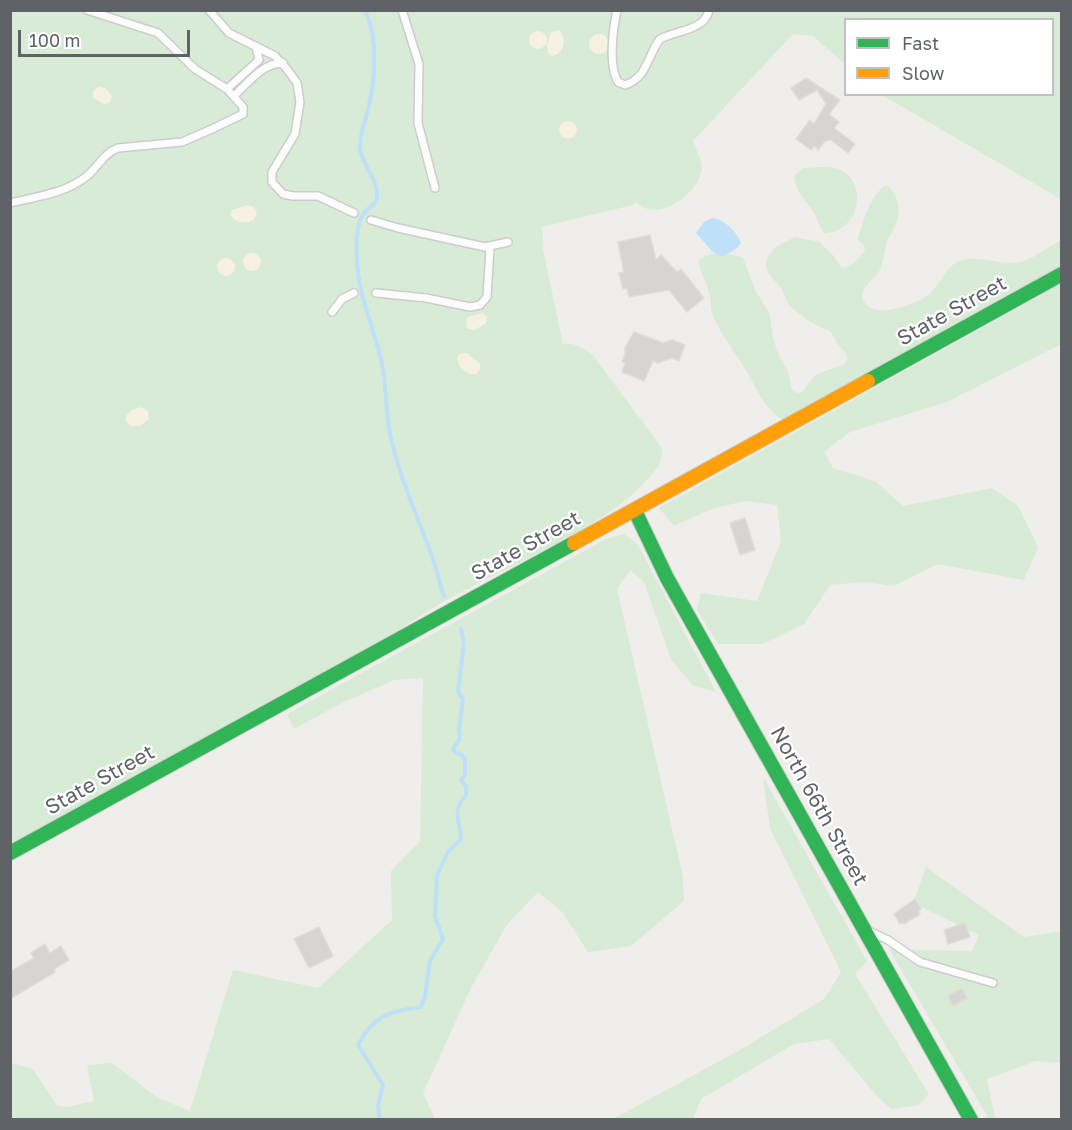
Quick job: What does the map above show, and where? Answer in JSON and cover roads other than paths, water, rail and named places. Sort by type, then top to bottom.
[{"type":"street","name":"State Street","points":[[10,854],[1062,274]]},
{"type":"street","name":"North 66th Street","points":[[635,511],[667,578],[971,1119]]},
{"type":"lane","points":[[10,203],[73,185],[86,177],[109,152],[118,147],[182,142],[235,119],[244,111],[228,89],[195,69],[158,33],[87,10]]},
{"type":"lane","points":[[209,10],[229,33],[270,52],[283,63],[297,83],[300,94],[299,114],[292,140],[272,172],[272,182],[288,196],[318,196],[354,213]]},
{"type":"lane","points":[[402,10],[419,64],[418,123],[435,188]]},
{"type":"lane","points":[[617,10],[614,32],[614,71],[618,82],[625,85],[642,74],[660,39],[699,25],[707,18],[710,10]]},
{"type":"lane","points":[[228,89],[259,60],[256,46]]},
{"type":"lane","points":[[234,96],[265,67],[283,63]]},
{"type":"lane","points":[[371,220],[398,228],[490,247],[508,242]]},
{"type":"lane","points":[[376,293],[426,298],[470,307],[480,305],[487,297],[490,247]]},
{"type":"lane","points":[[332,312],[342,299],[354,293]]},
{"type":"lane","points":[[863,928],[888,940],[920,962],[993,983]]},
{"type":"water","points":[[713,218],[730,227],[741,243],[722,257],[713,252],[696,233],[704,222]]},
{"type":"waterway","points":[[364,10],[372,32],[374,59],[372,86],[361,134],[360,149],[375,184],[377,196],[376,201],[364,213],[359,223],[358,271],[363,298],[382,364],[393,445],[444,596]]},
{"type":"waterway","points":[[380,1120],[378,1106],[383,1085],[358,1045],[376,1021],[391,1013],[421,1007],[425,997],[430,961],[443,939],[435,916],[437,875],[448,852],[461,839],[457,816],[461,801],[466,796],[466,787],[461,780],[465,775],[465,759],[453,749],[460,738],[463,699],[458,692],[464,642],[461,629]]}]
